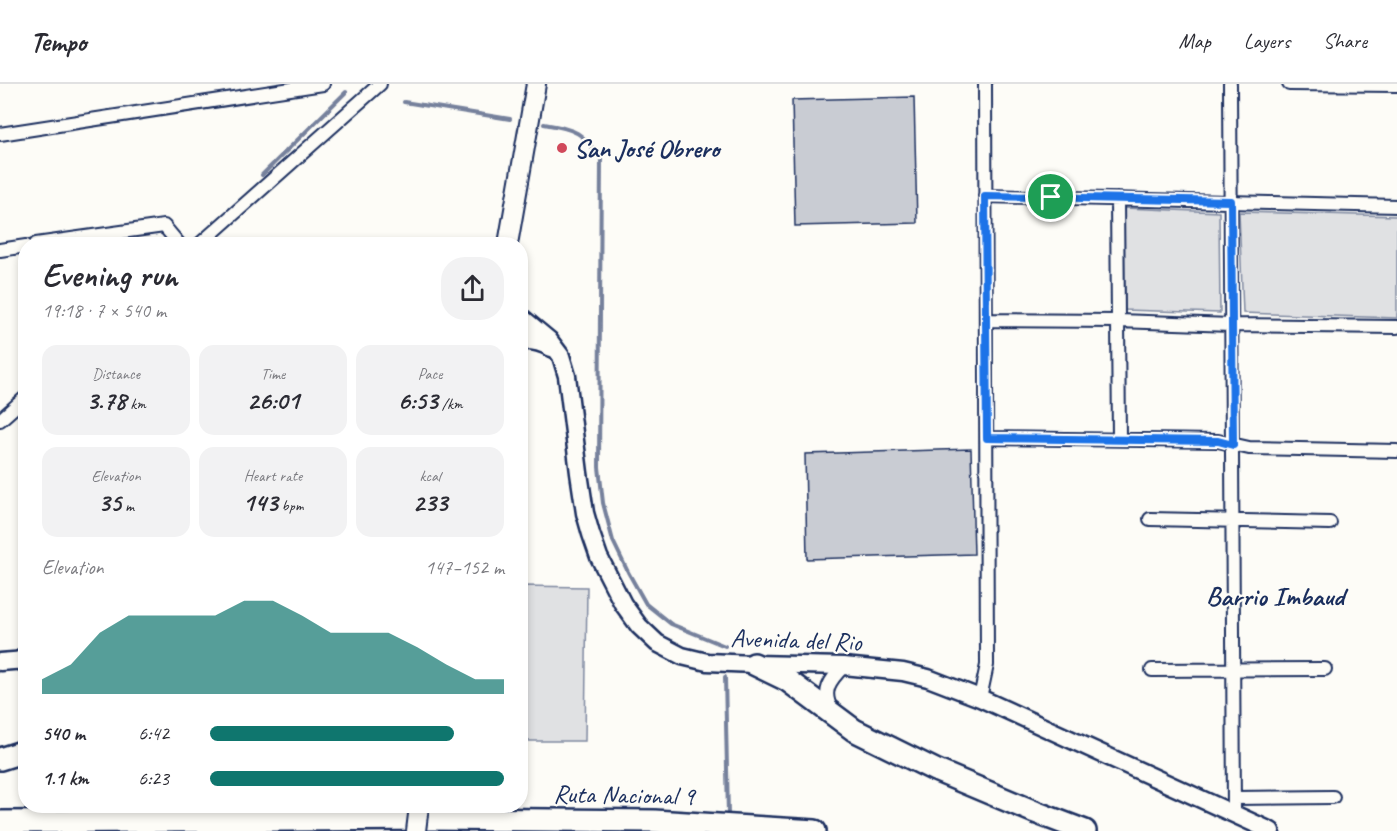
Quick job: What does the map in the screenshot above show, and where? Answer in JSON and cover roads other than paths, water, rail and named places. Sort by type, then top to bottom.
[{"type":"highway","points":[[754,664],[787,680],[854,730],[935,770],[1084,831]]},
{"type":"highway","points":[[0,759],[18,753]]},
{"type":"highway","name":"Ruta Nacional 9","points":[[0,822],[433,819],[643,821],[815,831]]},
{"type":"main road","points":[[509,237],[536,84]]},
{"type":"main road","points":[[416,831],[418,813]]},
{"type":"street","points":[[0,134],[322,84]]},
{"type":"street","points":[[208,237],[380,84]]},
{"type":"street","points":[[980,698],[987,665],[985,84]]},
{"type":"street","points":[[1230,84],[1234,806],[1333,797]]},
{"type":"street","points":[[1289,84],[1397,85]]},
{"type":"street","points":[[985,196],[1397,206]]},
{"type":"street","points":[[1117,199],[1119,439]]},
{"type":"street","points":[[86,237],[164,226],[173,237]]},
{"type":"street","points":[[0,250],[18,247]]},
{"type":"street","points":[[987,320],[1397,327]]},
{"type":"street","name":"Avenida del Rio","points":[[528,323],[549,340],[561,356],[567,376],[585,513],[599,557],[623,604],[639,626],[657,643],[682,656],[707,662],[844,666],[903,672],[928,678],[1234,806],[1271,831]]},
{"type":"street","points":[[528,340],[549,346],[561,356]]},
{"type":"street","points":[[0,420],[18,404]]},
{"type":"street","points":[[987,438],[1218,441],[1249,448],[1397,451]]},
{"type":"street","points":[[1150,519],[1330,523]]},
{"type":"street","points":[[0,662],[18,661]]},
{"type":"street","points":[[835,717],[828,703],[826,690],[833,677],[844,666]]},
{"type":"street","points":[[1152,670],[1324,669]]},
{"type":"waterway","points":[[262,175],[346,92]]},
{"type":"waterway","points":[[404,102],[510,119]]},
{"type":"waterway","points":[[544,124],[577,133],[601,159],[599,467],[603,503],[613,541],[646,604],[671,624],[725,646]]},
{"type":"waterway","points":[[725,677],[728,815]]},
{"type":"place","name":"San José Obrero","points":[[562,148]]},
{"type":"district","name":"Barrio Imbaud","points":[[1275,596]]}]
